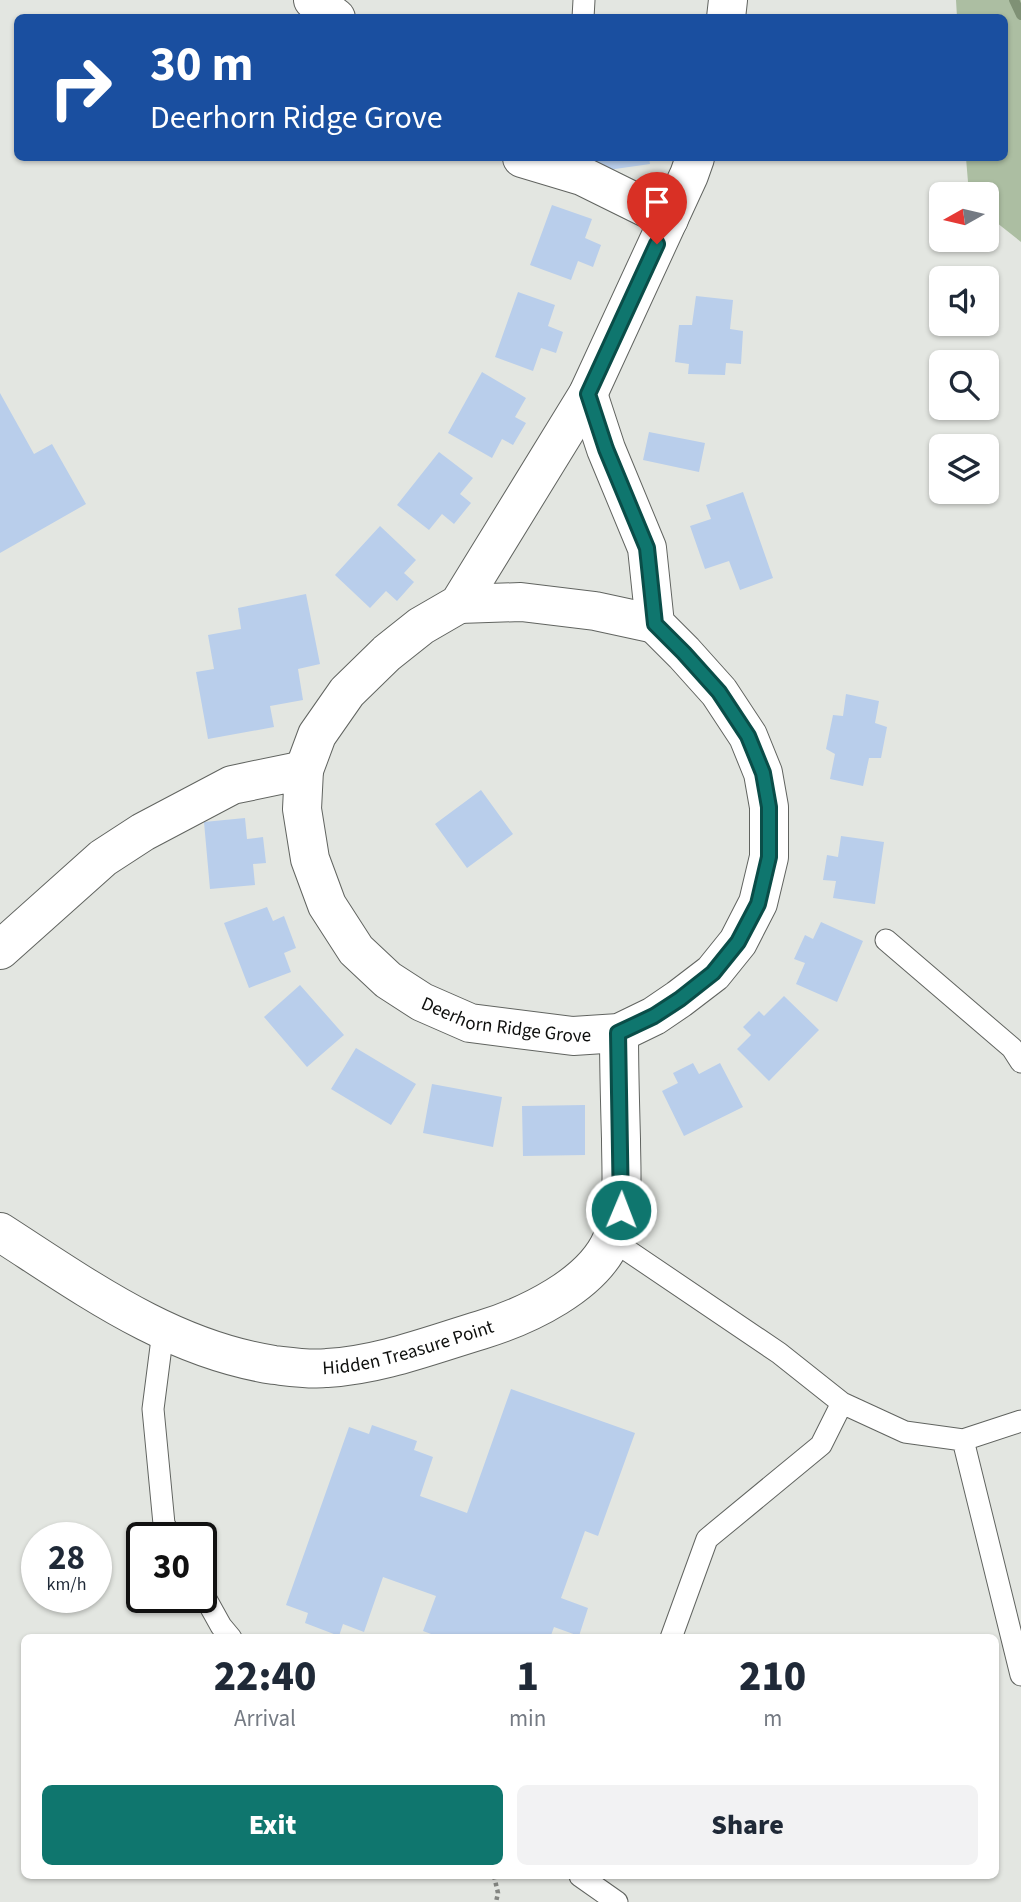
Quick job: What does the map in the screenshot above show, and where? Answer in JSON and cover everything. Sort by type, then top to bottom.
[{"type":"street","points":[[313,0],[331,14]]},
{"type":"street","points":[[542,161],[581,167],[669,219]]},
{"type":"street","name":"Deerhorn Ridge Grove","points":[[655,624],[719,692],[748,736],[763,773],[769,807],[769,857],[758,904],[738,942],[713,973],[654,1016],[618,1033],[573,1036],[470,1023],[422,1002],[388,980],[356,950],[327,905],[310,859],[302,809],[304,770],[317,735],[347,692],[387,653],[421,626],[459,604],[588,394],[694,161]]},
{"type":"street","points":[[459,604],[521,602],[595,611],[655,624],[647,548],[606,449],[588,394]]},
{"type":"street","points":[[0,950],[103,858],[143,832],[232,785],[304,770]]},
{"type":"street","name":"Hidden Treasure Point","points":[[0,1232],[122,1309],[163,1331],[207,1349],[251,1361],[326,1369],[379,1361],[504,1323],[554,1298],[592,1270],[612,1240],[621,1210],[618,1033]]},
{"type":"lane","points":[[886,940],[1012,1048],[1021,1062]]},
{"type":"lane","points":[[612,1240],[779,1353],[842,1404],[905,1432],[963,1440],[1021,1421]]},
{"type":"lane","points":[[163,1331],[153,1409],[164,1522]]},
{"type":"lane","points":[[672,1634],[707,1539],[821,1445],[842,1404]]},
{"type":"lane","points":[[963,1440],[1021,1675]]},
{"type":"lane","points":[[214,1613],[228,1634]]},
{"type":"lane","points":[[584,1879],[617,1902]]},
{"type":"path","points":[[495,1879],[498,1893],[496,1902]]},
{"type":"green space","points":[[956,0],[1021,0],[1021,242],[999,225],[999,182],[968,182],[966,161],[1008,161],[1008,14],[957,14]]},
{"type":"building","points":[[592,161],[650,161],[650,164],[594,172]]},
{"type":"building","points":[[552,205],[592,219],[585,238],[601,245],[593,267],[578,261],[571,280],[530,265]]},
{"type":"building","points":[[518,292],[555,305],[548,326],[563,332],[556,353],[541,348],[533,371],[495,357]]},
{"type":"building","points":[[696,296],[733,300],[730,329],[743,331],[741,364],[726,363],[725,375],[688,374],[689,364],[675,362],[679,325],[692,325]]},
{"type":"building","points":[[482,372],[526,398],[515,417],[526,423],[513,445],[502,439],[492,458],[448,433]]},
{"type":"building","points":[[0,393],[34,454],[52,444],[86,504],[0,553]]},
{"type":"building","points":[[649,432],[705,443],[699,472],[643,460]]},
{"type":"building","points":[[439,452],[473,478],[460,494],[471,503],[454,524],[442,514],[429,530],[397,505]]},
{"type":"building","points":[[743,492],[773,578],[740,590],[729,561],[705,569],[690,526],[711,519],[706,505]]},
{"type":"building","points":[[380,526],[416,560],[404,573],[414,582],[397,601],[386,591],[370,608],[335,575]]},
{"type":"building","points":[[306,594],[320,664],[298,669],[303,700],[270,706],[274,727],[208,739],[196,672],[214,669],[208,635],[241,629],[238,608]]},
{"type":"building","points":[[846,694],[879,701],[875,723],[887,727],[881,758],[869,758],[863,786],[830,779],[835,754],[826,749],[833,715],[843,716]]},
{"type":"building","points":[[481,790],[513,834],[467,868],[435,824]]},
{"type":"building","points":[[245,818],[247,839],[263,837],[266,863],[253,864],[255,885],[210,889],[204,822]]},
{"type":"building","points":[[841,836],[884,842],[875,904],[833,898],[836,881],[823,880],[827,855],[838,857]]},
{"type":"building","points":[[267,907],[273,921],[284,916],[296,948],[284,953],[291,972],[249,988],[224,923]]},
{"type":"building","points":[[821,922],[863,941],[837,1002],[796,984],[805,963],[794,959],[805,935],[813,939]]},
{"type":"building","points":[[300,985],[344,1035],[307,1067],[264,1017]]},
{"type":"building","points":[[784,996],[819,1030],[769,1081],[737,1049],[751,1035],[743,1027],[759,1011],[764,1016]]},
{"type":"building","points":[[356,1048],[416,1084],[391,1125],[331,1089]]},
{"type":"building","points":[[693,1063],[699,1074],[720,1063],[743,1107],[684,1136],[662,1091],[678,1083],[673,1073]]},
{"type":"building","points":[[432,1084],[502,1097],[493,1147],[423,1133]]},
{"type":"building","points":[[585,1105],[585,1155],[523,1156],[522,1106]]},
{"type":"building","points":[[511,1389],[635,1433],[598,1536],[585,1531],[561,1598],[588,1608],[580,1634],[554,1627],[551,1634],[431,1634],[423,1631],[436,1596],[383,1577],[364,1632],[343,1624],[340,1634],[334,1634],[305,1623],[308,1613],[286,1605],[349,1427],[369,1434],[372,1425],[417,1441],[414,1450],[433,1457],[420,1496],[467,1513]]},
{"type":"waterway","points":[[1014,0],[1021,15]]},
{"type":"route","points":[[621,1210],[618,1033],[654,1016],[713,973],[738,942],[758,904],[769,857],[769,807],[763,773],[748,736],[719,692],[655,624],[647,548],[606,449],[588,394],[657,244]]}]
